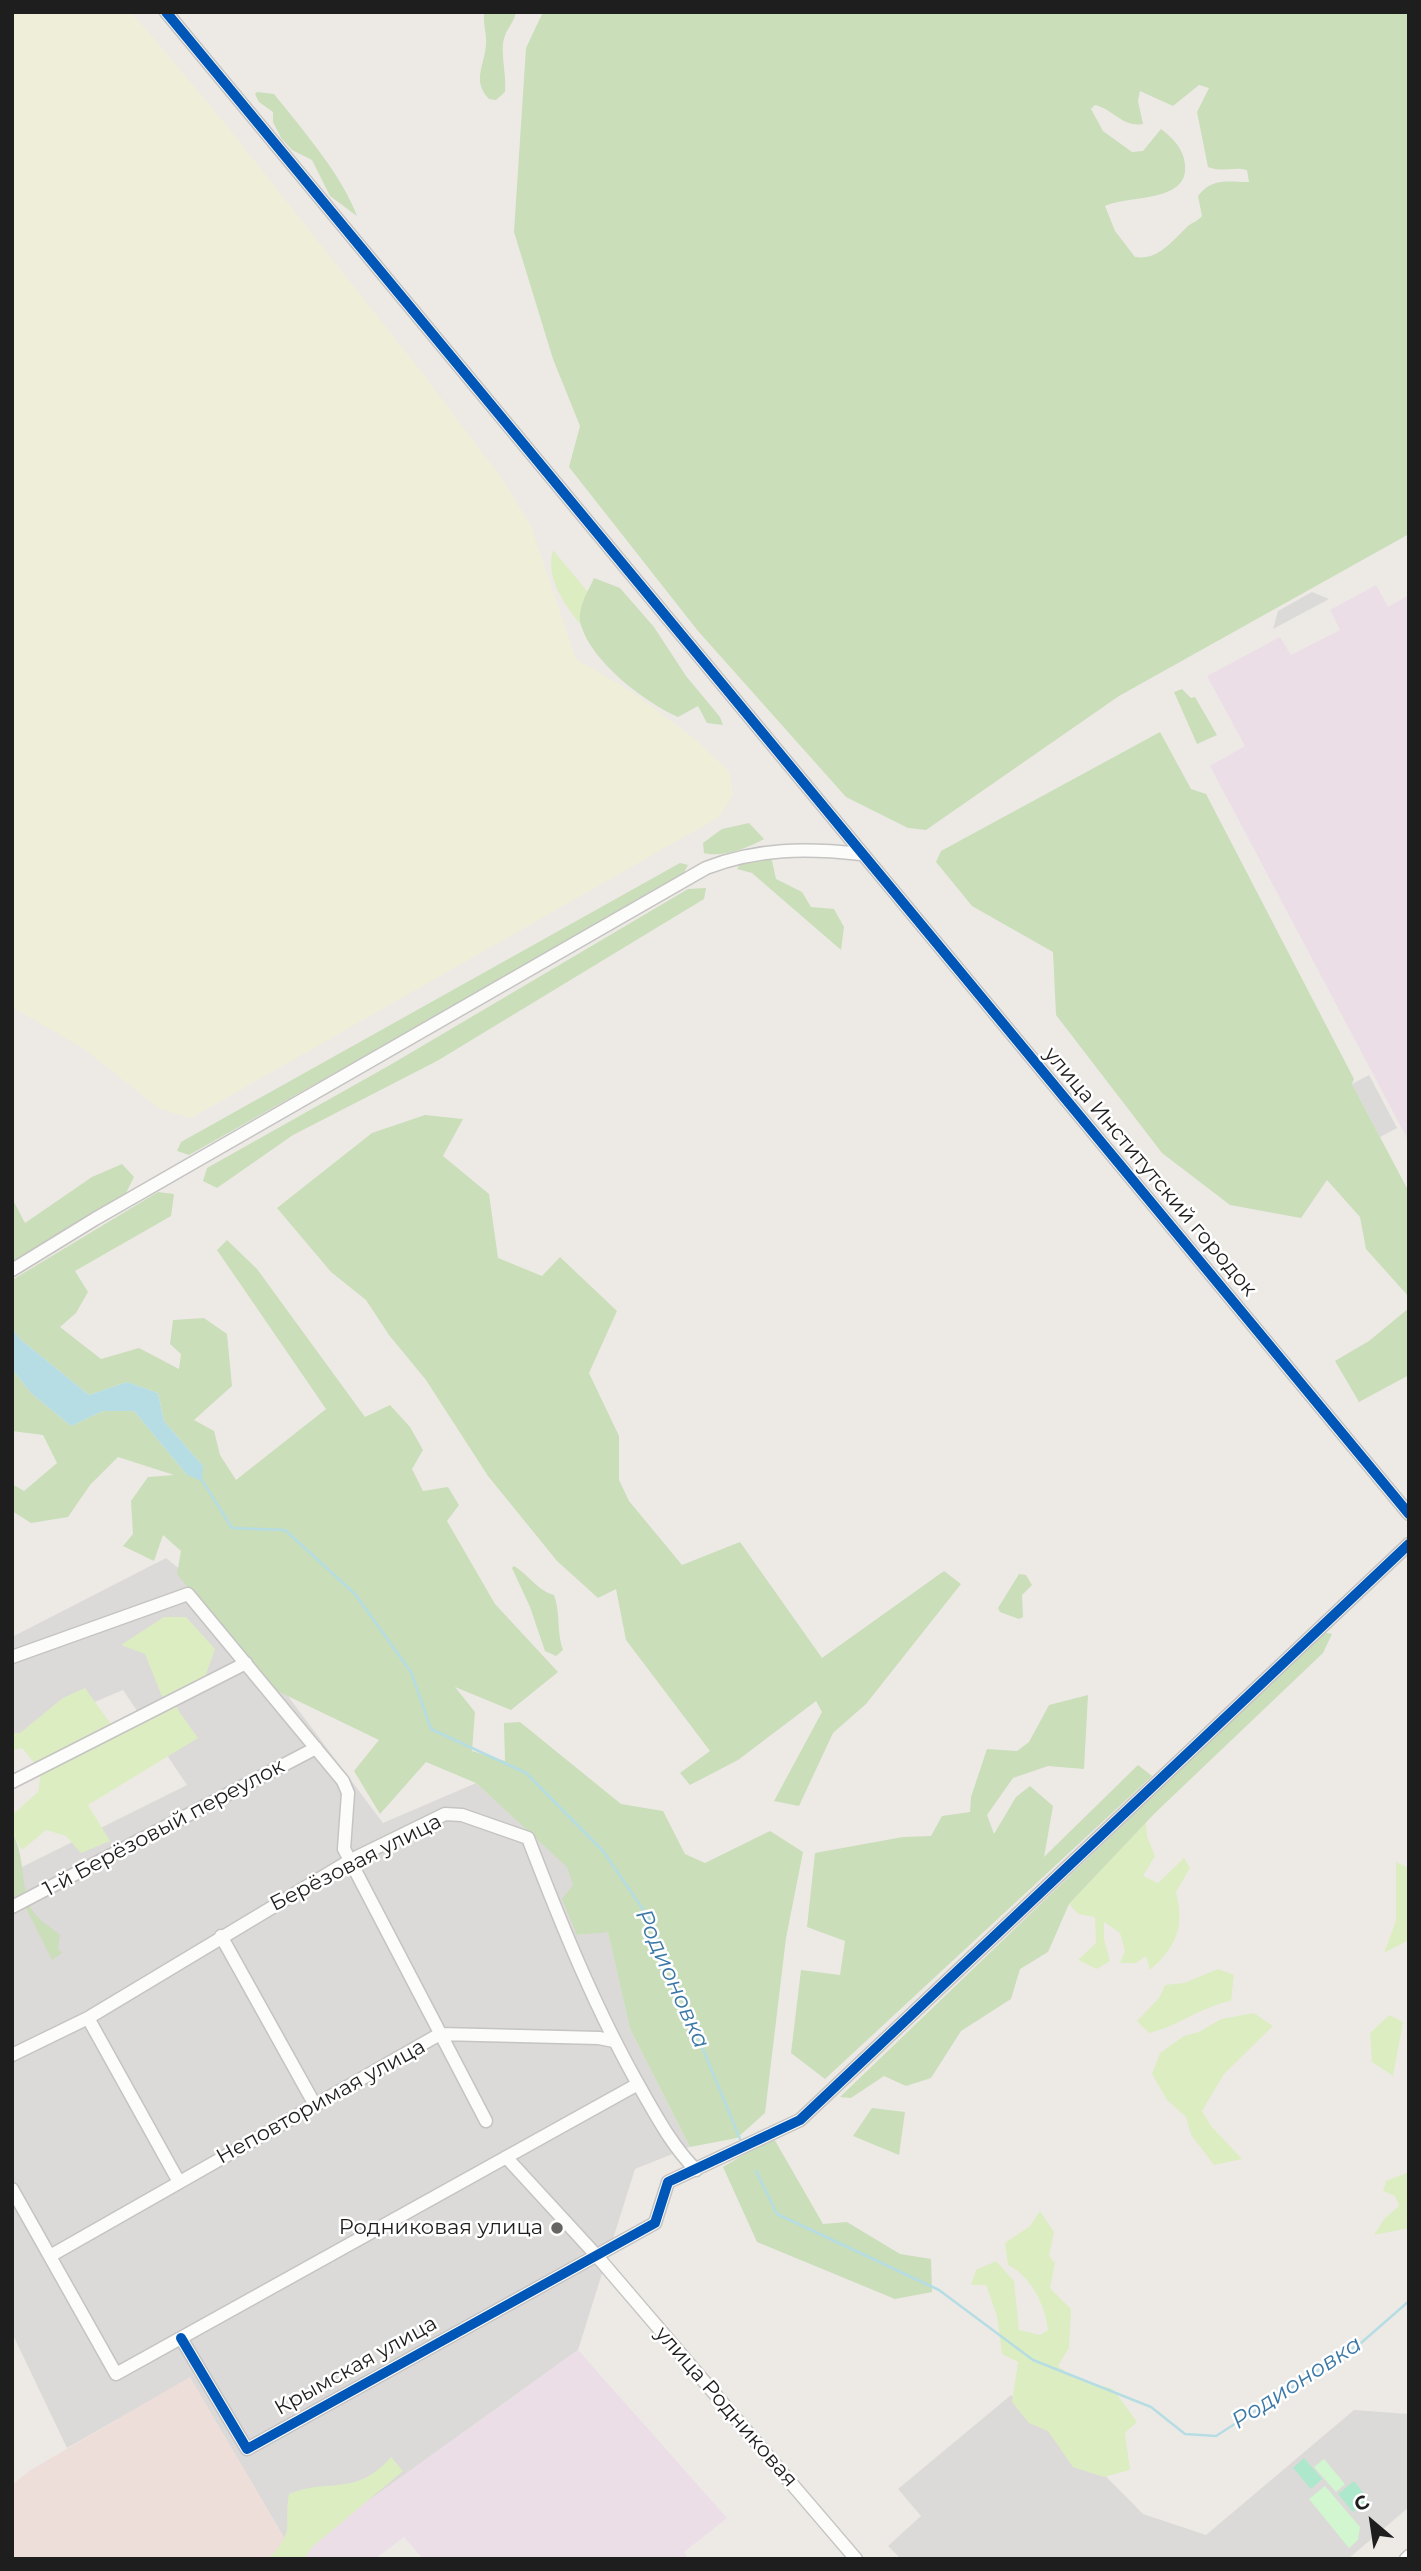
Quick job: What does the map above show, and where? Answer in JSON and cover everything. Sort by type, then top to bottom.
[{"type":"street","name":"улица Институтский городок","points":[[166,12],[1409,1514]]},
{"type":"street","points":[[12,1270],[94,1219],[706,868],[735,856],[764,850],[817,849],[861,854]]},
{"type":"street","points":[[596,2255],[655,2223],[668,2182],[800,2120],[1409,1544]]},
{"type":"street","points":[[12,1657],[188,1594],[343,1781],[348,1793],[344,1849],[486,2121]]},
{"type":"street","points":[[12,1782],[246,1664]]},
{"type":"street","name":"1-й Берёзовый переулок","points":[[12,1907],[316,1748]]},
{"type":"street","name":"Берёзовая улица","points":[[12,2055],[88,2018],[220,1936],[351,1860],[445,1814],[462,1815],[528,1838],[562,1924],[614,2041],[676,2150],[696,2170]]},
{"type":"street","points":[[220,1936],[315,2105]]},
{"type":"street","points":[[88,2018],[179,2182]]},
{"type":"street","name":"Неповторимая улица","points":[[50,2256],[440,2034],[599,2038],[614,2041]]},
{"type":"street","points":[[12,2189],[116,2374],[638,2084]]},
{"type":"street","name":"улица Родниковая","points":[[506,2157],[596,2255],[856,2559]]},
{"type":"street","name":"Крымская улица","points":[[181,2338],[247,2449],[596,2255]]},
{"type":"shaded area","points":[[1376,585],[1388,607],[1409,595],[1409,1142],[1210,766],[1245,746],[1207,676],[1280,637],[1291,655],[1340,630],[1330,610]]},
{"type":"shaded area","points":[[1312,592],[1329,599],[1273,629],[1278,611]]},
{"type":"shaded area","points":[[1369,1075],[1397,1128],[1380,1137],[1352,1084]]},
{"type":"shaded area","points":[[166,1558],[213,1596],[383,1823],[476,1783],[568,1867],[573,1885],[578,1935],[608,1931],[630,2029],[690,2147],[635,2169],[578,2350],[297,2552],[286,2541],[190,2378],[67,2448],[12,2333],[12,1872],[187,1785],[123,1690],[12,1737],[12,1637]]},
{"type":"shaded area","points":[[578,2350],[727,2518],[684,2552],[688,2559],[423,2559],[404,2537],[375,2559],[302,2559],[297,2552]]},
{"type":"shaded area","points":[[190,2377],[286,2541],[268,2559],[12,2559],[12,2485],[29,2471]]},
{"type":"shaded area","points":[[1011,2395],[1070,2440],[1143,2514],[1206,2535],[1354,2410],[1409,2414],[1409,2507],[1348,2559],[901,2559],[888,2546],[921,2516],[898,2489]]},
{"type":"shaded area","points":[[1365,2414],[1395,2419],[1394,2427],[1366,2423],[1329,2456],[1324,2451]]},
{"type":"shaded area","points":[[1237,2518],[1272,2559],[1234,2559],[1215,2536]]},
{"type":"green space","points":[[12,12],[130,12],[144,27],[223,121],[419,369],[502,479],[530,524],[576,659],[634,693],[695,739],[729,771],[733,795],[719,817],[191,1118],[160,1109],[84,1049],[12,1007]]},
{"type":"green space","points":[[484,12],[516,12],[503,44],[505,92],[496,100],[489,99],[483,92],[480,78],[486,48]]},
{"type":"green space","points":[[543,12],[1409,12],[1409,534],[1119,696],[926,830],[908,828],[846,797],[698,631],[569,467],[580,426],[553,359],[514,232],[526,48]],"holes":[[[1199,85],[1209,88],[1197,112],[1208,167],[1247,170],[1249,182],[1221,182],[1209,186],[1198,196],[1202,216],[1200,218],[1158,253],[1135,257],[1115,231],[1105,206],[1168,192],[1184,177],[1183,154],[1170,136],[1161,129],[1143,151],[1132,152],[1103,131],[1091,109],[1095,105],[1124,121],[1143,124],[1138,101],[1140,91],[1173,106]]]},
{"type":"green space","points":[[255,94],[274,94],[297,122],[332,169],[357,216],[330,196],[312,160],[292,150],[281,138],[273,122],[273,112],[259,102]]},
{"type":"green space","points":[[553,550],[588,592],[580,611],[581,625],[568,608],[554,580],[551,560]]},
{"type":"green space","points":[[594,578],[620,588],[654,627],[686,676],[720,717],[723,725],[707,723],[698,706],[678,717],[664,710],[635,691],[607,666],[587,639],[580,619],[583,601]]},
{"type":"green space","points":[[1182,689],[1191,698],[1195,697],[1217,735],[1197,744],[1174,692]]},
{"type":"green space","points":[[1160,732],[1191,789],[1206,794],[1354,1079],[1352,1084],[1409,1192],[1409,1297],[1366,1249],[1360,1217],[1327,1180],[1301,1218],[1230,1205],[1162,1153],[1056,1015],[1053,952],[972,906],[936,862],[941,851]]},
{"type":"green space","points":[[749,823],[764,839],[727,853],[704,853],[703,843],[722,829]]},
{"type":"green space","points":[[771,856],[776,879],[802,892],[811,907],[834,909],[844,927],[841,950],[752,873],[737,869],[742,861]]},
{"type":"green space","points":[[680,863],[688,865],[681,878],[189,1155],[177,1151],[181,1142]]},
{"type":"green space","points":[[706,888],[704,899],[437,1061],[293,1135],[217,1188],[203,1181],[207,1168],[390,1065],[688,889]]},
{"type":"green space","points":[[425,1115],[463,1119],[443,1156],[489,1194],[498,1258],[542,1276],[560,1257],[617,1311],[589,1373],[619,1436],[619,1480],[629,1501],[682,1565],[740,1542],[822,1658],[944,1571],[961,1584],[866,1704],[833,1733],[799,1806],[774,1801],[822,1712],[816,1701],[738,1760],[690,1785],[680,1773],[710,1751],[626,1640],[616,1589],[598,1598],[557,1561],[488,1476],[426,1380],[389,1335],[366,1300],[331,1272],[277,1208],[372,1133]]},
{"type":"green space","points":[[122,1164],[134,1177],[126,1193],[12,1263],[12,1198],[25,1223],[92,1177]]},
{"type":"green space","points":[[158,1192],[174,1194],[171,1216],[75,1271],[88,1292],[76,1313],[60,1327],[101,1359],[139,1348],[179,1369],[181,1354],[170,1344],[173,1320],[204,1318],[227,1334],[232,1386],[194,1420],[214,1431],[220,1455],[236,1480],[326,1409],[217,1250],[227,1240],[257,1269],[365,1417],[390,1405],[410,1427],[423,1450],[412,1469],[423,1491],[448,1487],[459,1505],[447,1521],[495,1604],[558,1672],[511,1710],[455,1687],[475,1712],[472,1751],[505,1761],[504,1723],[520,1722],[621,1804],[663,1811],[685,1854],[705,1863],[770,1831],[803,1852],[786,1938],[765,2113],[737,2138],[690,2147],[630,2029],[608,1932],[577,1935],[562,1899],[573,1885],[567,1867],[476,1783],[426,1762],[380,1814],[354,1771],[379,1740],[269,1687],[177,1574],[181,1551],[163,1535],[154,1561],[123,1546],[133,1534],[131,1501],[148,1477],[174,1475],[118,1457],[90,1485],[68,1517],[31,1523],[12,1511],[12,1484],[24,1491],[57,1463],[43,1435],[12,1431],[12,1369],[31,1393],[71,1426],[103,1411],[134,1411],[187,1475],[203,1466],[164,1421],[158,1393],[127,1382],[89,1395],[20,1339],[12,1328],[12,1280]]},
{"type":"green space","points":[[1409,1308],[1409,1375],[1359,1402],[1335,1361],[1369,1341]]},
{"type":"green space","points":[[514,1566],[543,1590],[554,1595],[563,1650],[556,1656],[545,1651],[530,1607],[512,1568]]},
{"type":"green space","points":[[1019,1574],[1026,1575],[1032,1585],[1022,1595],[1023,1617],[1019,1619],[1000,1612],[998,1608]]},
{"type":"green space","points":[[164,1617],[186,1617],[215,1649],[205,1677],[174,1700],[198,1738],[88,1805],[110,1841],[81,1853],[66,1836],[46,1830],[22,1850],[12,1833],[12,1815],[38,1792],[41,1771],[22,1748],[12,1750],[12,1733],[20,1733],[63,1698],[85,1688],[113,1727],[163,1699],[145,1654],[121,1645]]},
{"type":"green space","points":[[1323,1632],[1332,1634],[1323,1653],[1155,1813],[1069,1904],[1048,1952],[1020,1969],[1011,1999],[961,2031],[931,2078],[906,2086],[884,2076],[851,2098],[840,2097]]},
{"type":"green space","points":[[1088,1695],[1084,1769],[1048,1766],[1013,1778],[987,1815],[994,1834],[1016,1797],[1030,1786],[1053,1806],[1044,1857],[1138,1765],[1152,1776],[825,2079],[791,2053],[801,1970],[840,1975],[845,1941],[807,1927],[815,1853],[903,1837],[931,1836],[942,1816],[970,1812],[971,1797],[987,1749],[1017,1751],[1029,1742],[1049,1705]]},
{"type":"green space","points":[[1146,1822],[1147,1836],[1155,1856],[1143,1876],[1158,1883],[1184,1858],[1190,1868],[1176,1892],[1180,1916],[1176,1935],[1167,1953],[1150,1970],[1146,1956],[1136,1963],[1120,1963],[1125,1951],[1120,1933],[1104,1922],[1104,1939],[1110,1961],[1097,1969],[1078,1960],[1096,1943],[1095,1917],[1078,1914],[1069,1904]]},
{"type":"green space","points":[[12,1833],[20,1853],[29,1905],[37,1916],[60,1935],[58,1949],[62,1953],[52,1960],[23,1902],[12,1907]]},
{"type":"green space","points":[[1396,1862],[1409,1868],[1409,1940],[1384,1953],[1396,1921]]},
{"type":"green space","points":[[1218,1969],[1234,1975],[1231,2001],[1149,2033],[1137,2021],[1159,1998],[1165,1985],[1184,1983]]},
{"type":"green space","points":[[1254,2013],[1273,2026],[1224,2074],[1202,2111],[1211,2126],[1242,2159],[1214,2165],[1191,2135],[1186,2117],[1167,2100],[1152,2074],[1160,2053],[1184,2036],[1199,2032],[1221,2019]]},
{"type":"green space","points":[[1389,2015],[1403,2022],[1393,2076],[1372,2062],[1370,2033]]},
{"type":"green space","points":[[872,2108],[905,2112],[899,2155],[853,2136]]},
{"type":"green space","points":[[773,2137],[823,2224],[847,2222],[900,2254],[931,2259],[932,2292],[895,2299],[757,2242],[723,2167]]},
{"type":"green space","points":[[1409,2172],[1409,2228],[1374,2235],[1384,2219],[1399,2206],[1395,2196],[1383,2191],[1386,2181]]},
{"type":"green space","points":[[1040,2211],[1054,2232],[1049,2256],[1055,2263],[1050,2288],[1071,2309],[1069,2348],[1058,2366],[1074,2378],[1113,2389],[1137,2422],[1125,2433],[1130,2470],[1104,2477],[1073,2467],[1048,2431],[1029,2423],[1012,2402],[1018,2362],[1002,2354],[997,2316],[986,2285],[971,2285],[976,2270],[996,2261],[1014,2281],[1019,2330],[1040,2335],[1048,2330],[1036,2292],[1024,2276],[1008,2265],[1005,2243],[1030,2226]]},
{"type":"green space","points":[[391,2457],[403,2471],[311,2548],[304,2559],[268,2559],[286,2535],[289,2494],[366,2478]]},
{"type":"green space","points":[[1304,2458],[1322,2479],[1311,2489],[1293,2468]]},
{"type":"green space","points":[[1324,2459],[1345,2484],[1336,2492],[1314,2467]]},
{"type":"green space","points":[[1354,2481],[1368,2499],[1353,2512],[1338,2494]]},
{"type":"green space","points":[[1325,2486],[1360,2527],[1358,2540],[1349,2548],[1309,2499]]},
{"type":"water","points":[[12,1328],[20,1339],[89,1395],[127,1382],[158,1393],[164,1421],[203,1466],[202,1481],[187,1475],[134,1411],[103,1411],[71,1426],[31,1393],[12,1369]]},
{"type":"waterway","name":"Родионовка","points":[[202,1480],[232,1528],[285,1530],[355,1594],[411,1672],[431,1729],[526,1773],[603,1851],[649,1918],[740,2139]]},
{"type":"waterway","name":"Родионовка","points":[[756,2171],[777,2214],[939,2290],[1033,2360],[1151,2407],[1185,2434],[1216,2436],[1361,2343],[1409,2301]]},
{"type":"cycle path","points":[[166,12],[1409,1514]]},
{"type":"cycle path","points":[[181,2338],[247,2449],[655,2223],[668,2182],[800,2120],[1409,1544]]},
{"type":"place","name":"Родниковая улица","points":[[557,2228]]}]
